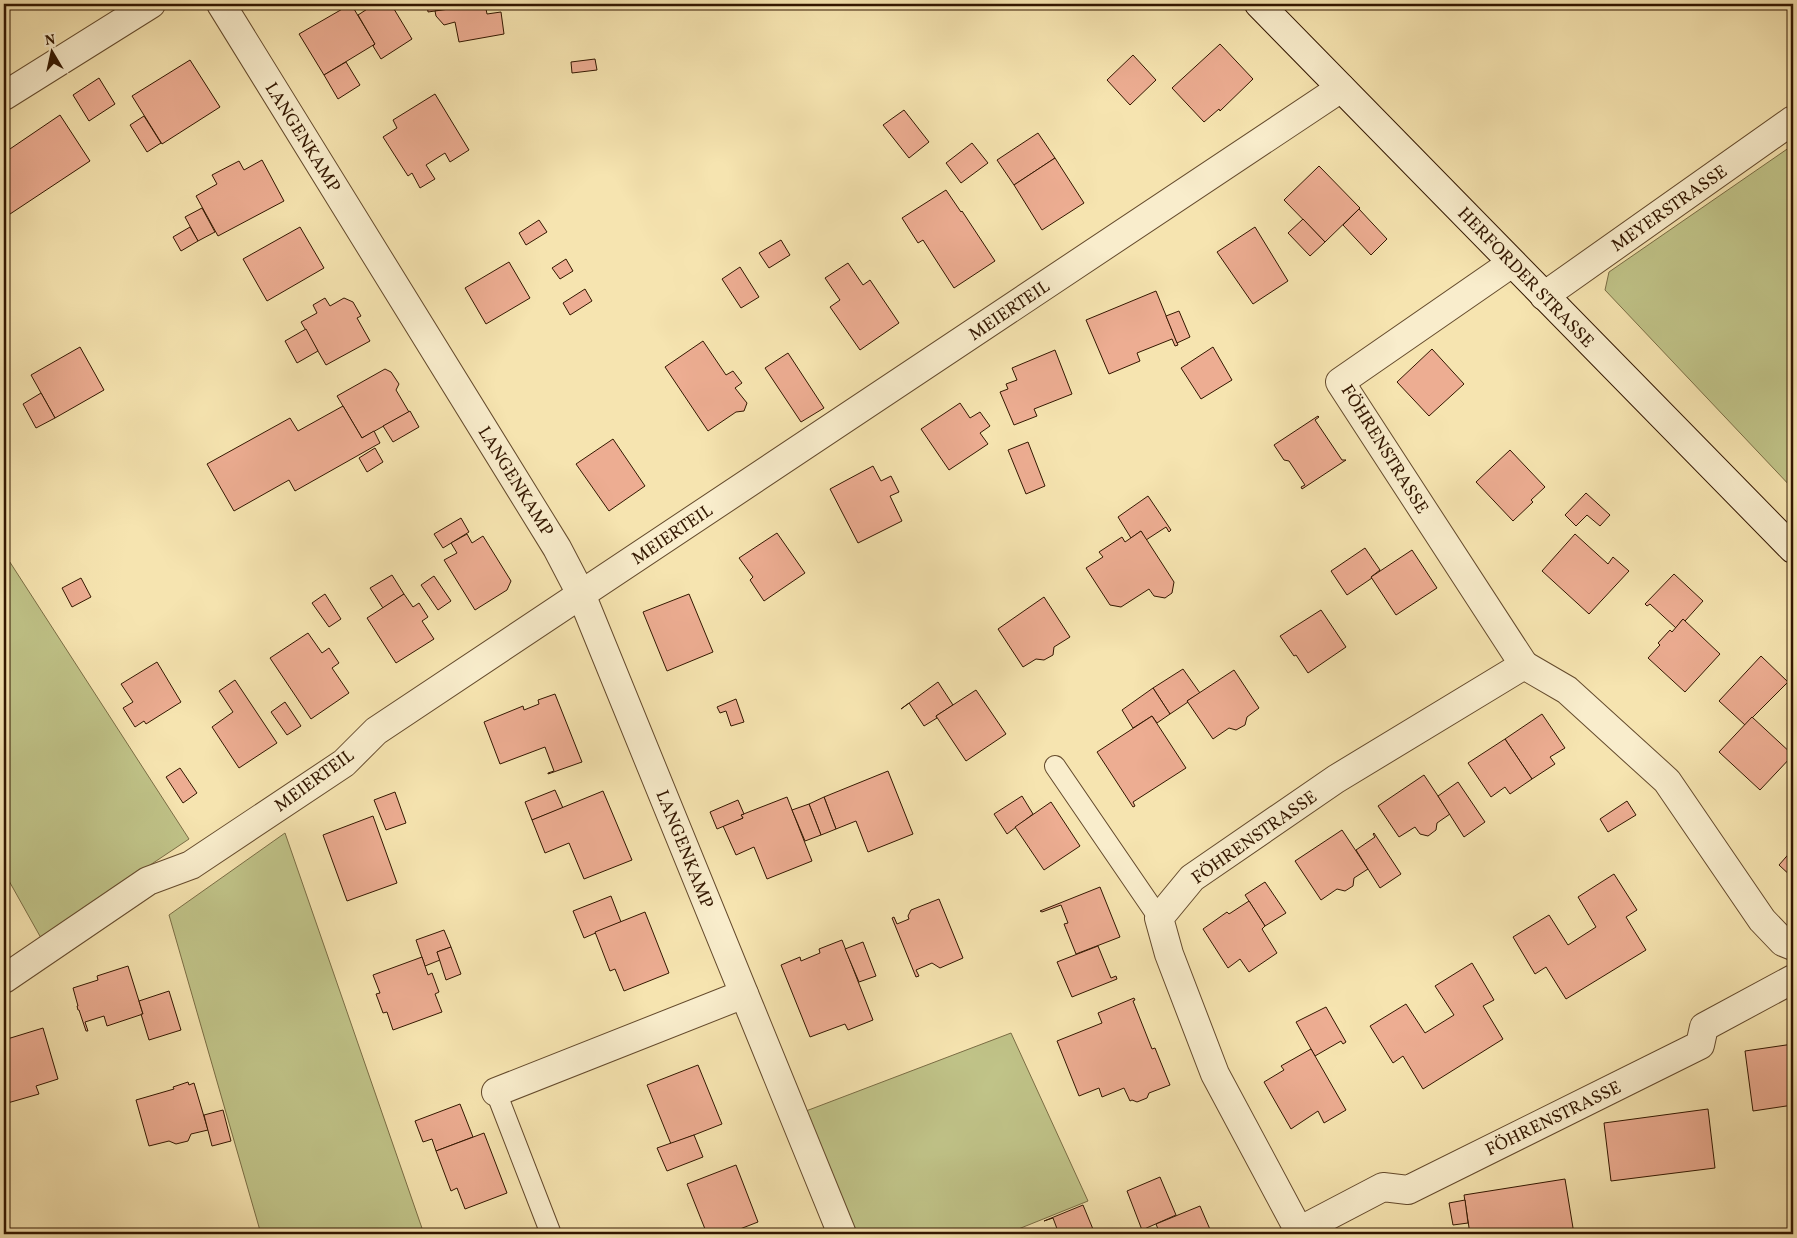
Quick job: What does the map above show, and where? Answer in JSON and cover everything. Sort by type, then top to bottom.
[{"type":"street","points":[[4,96],[151,4]]},
{"type":"street","name":"LANGENKAMP","points":[[221,4],[557,548],[581,594],[842,1234]]},
{"type":"street","name":"HERFORDER STRASSE","points":[[1259,4],[1793,549]]},
{"type":"street","name":"MEIERTEIL","points":[[4,979],[148,881],[191,865],[328,774],[344,763],[376,731],[1341,88]]},
{"type":"street","name":"MEYERSTRASSE","points":[[1544,296],[1793,120]]},
{"type":"street","name":"FÖHRENSTRASSE","points":[[1512,263],[1340,382],[1524,664],[1567,690],[1667,781],[1762,920],[1783,942],[1793,946]]},
{"type":"street","name":"FÖHRENSTRASSE","points":[[1524,664],[1336,779],[1192,878],[1159,918],[1169,954],[1214,1074],[1298,1233],[1383,1187],[1408,1190],[1700,1045],[1704,1027],[1793,979]]},
{"type":"street","points":[[496,1092],[744,994]]},
{"type":"lane","points":[[1055,766],[1159,918]]},
{"type":"lane","points":[[496,1092],[551,1234]]},
{"type":"green space","points":[[1793,145],[1793,489],[1605,290],[1609,272]]},
{"type":"green space","points":[[4,553],[189,839],[41,938],[4,872]]},
{"type":"green space","points":[[285,833],[424,1234],[261,1234],[169,915]]},
{"type":"green space","points":[[1011,1033],[1088,1201],[1006,1234],[855,1234],[806,1111]]},
{"type":"building","points":[[351,4],[375,44],[324,75],[299,34]]},
{"type":"building","points":[[375,4],[391,4],[412,39],[381,59],[373,46],[375,44],[358,15]]},
{"type":"building","points":[[427,4],[484,4],[428,12]]},
{"type":"building","points":[[485,4],[487,14],[501,12],[504,34],[459,42],[455,22],[444,25],[436,16],[435,11]]},
{"type":"building","points":[[1220,44],[1253,79],[1220,111],[1219,109],[1204,122],[1172,88]]},
{"type":"building","points":[[1133,55],[1156,80],[1130,105],[1107,80]]},
{"type":"building","points":[[595,59],[597,70],[572,73],[571,62]]},
{"type":"building","points":[[190,60],[220,107],[162,144],[132,96]]},
{"type":"building","points":[[346,62],[360,85],[338,99],[324,75]]},
{"type":"building","points":[[99,78],[115,104],[89,121],[73,95]]},
{"type":"building","points":[[435,94],[469,150],[450,162],[445,153],[426,165],[435,179],[420,188],[412,173],[408,176],[383,137],[397,128],[393,120]]},
{"type":"building","points":[[904,110],[929,142],[909,158],[883,125]]},
{"type":"building","points":[[60,115],[90,161],[4,218],[4,153]]},
{"type":"building","points":[[144,116],[161,143],[147,152],[130,125]]},
{"type":"building","points":[[1038,133],[1055,158],[1014,185],[997,160]]},
{"type":"building","points":[[972,143],[988,163],[961,183],[946,163]]},
{"type":"building","points":[[1055,158],[1084,203],[1042,230],[1014,185]]},
{"type":"building","points":[[262,160],[284,201],[218,236],[196,196],[217,184],[212,175],[239,161],[244,170]]},
{"type":"building","points":[[1319,166],[1360,208],[1325,242],[1284,200]]},
{"type":"building","points":[[946,190],[995,261],[954,288],[923,240],[918,243],[902,218]]},
{"type":"building","points":[[202,208],[215,232],[198,241],[185,217]]},
{"type":"building","points":[[1359,209],[1387,239],[1371,255],[1343,225]]},
{"type":"building","points":[[1303,219],[1325,242],[1310,256],[1288,233]]},
{"type":"building","points":[[539,220],[547,232],[526,245],[519,233]]},
{"type":"building","points":[[190,227],[198,241],[181,251],[173,237]]},
{"type":"building","points":[[300,227],[324,268],[267,301],[243,259]]},
{"type":"building","points":[[1255,227],[1288,281],[1253,304],[1217,252]]},
{"type":"building","points":[[781,240],[790,255],[769,268],[759,253]]},
{"type":"building","points":[[566,259],[573,271],[560,279],[552,268]]},
{"type":"building","points":[[509,262],[530,298],[486,324],[465,288]]},
{"type":"building","points":[[848,263],[863,285],[870,280],[899,323],[860,350],[830,307],[840,300],[825,278]]},
{"type":"building","points":[[740,267],[759,297],[741,308],[722,279]]},
{"type":"building","points":[[585,289],[592,301],[570,315],[563,303]]},
{"type":"building","points":[[1156,291],[1178,345],[1175,346],[1172,339],[1137,353],[1140,361],[1109,374],[1086,320]]},
{"type":"building","points":[[325,298],[330,306],[344,298],[353,302],[361,316],[357,318],[370,341],[326,365],[301,322],[317,313],[313,305]]},
{"type":"building","points":[[1179,311],[1190,337],[1177,343],[1166,316]]},
{"type":"building","points":[[306,329],[318,351],[297,363],[285,341]]},
{"type":"building","points":[[703,341],[726,375],[733,371],[742,383],[735,388],[747,403],[744,411],[736,412],[708,431],[665,367]]},
{"type":"building","points":[[80,347],[104,390],[55,418],[31,375]]},
{"type":"building","points":[[1213,347],[1232,380],[1201,399],[1181,368]]},
{"type":"building","points":[[1432,349],[1464,384],[1429,416],[1397,382]]},
{"type":"building","points":[[1055,350],[1072,394],[1034,409],[1037,416],[1014,425],[1000,392],[1008,389],[1006,384],[1017,380],[1012,368]]},
{"type":"building","points":[[788,353],[824,408],[801,422],[765,368]]},
{"type":"building","points":[[385,369],[391,372],[399,384],[396,390],[409,412],[362,438],[337,396]]},
{"type":"building","points":[[41,393],[55,418],[36,428],[23,404]]},
{"type":"building","points":[[960,403],[970,418],[980,412],[990,426],[980,433],[988,444],[949,470],[921,429]]},
{"type":"building","points":[[343,406],[362,438],[374,431],[380,443],[295,491],[289,480],[234,511],[207,464],[290,418],[298,431]]},
{"type":"building","points":[[410,411],[419,427],[393,442],[383,426]]},
{"type":"building","points":[[1318,416],[1315,420],[1342,460],[1346,460],[1302,489],[1301,487],[1305,485],[1289,461],[1284,460],[1274,445]]},
{"type":"building","points":[[613,439],[645,486],[609,511],[576,464]]},
{"type":"building","points":[[1028,442],[1045,486],[1026,494],[1008,450]]},
{"type":"building","points":[[375,448],[383,462],[367,472],[359,458]]},
{"type":"building","points":[[1510,450],[1545,487],[1531,500],[1533,502],[1513,521],[1476,482]]},
{"type":"building","points":[[873,466],[881,481],[891,476],[899,492],[890,496],[902,521],[858,543],[830,489]]},
{"type":"building","points":[[1586,493],[1610,515],[1600,526],[1587,515],[1576,526],[1565,515]]},
{"type":"building","points":[[1148,496],[1171,530],[1169,532],[1166,527],[1146,540],[1141,531],[1131,538],[1118,517]]},
{"type":"building","points":[[461,518],[469,532],[443,548],[434,534]]},
{"type":"building","points":[[1141,531],[1174,582],[1172,593],[1165,598],[1154,596],[1149,589],[1121,607],[1110,605],[1086,568],[1103,557],[1099,552],[1122,537],[1125,542]]},
{"type":"building","points":[[777,533],[805,573],[764,601],[750,580],[753,577],[739,558]]},
{"type":"building","points":[[467,534],[472,543],[483,536],[511,581],[507,590],[475,610],[444,560],[457,553],[451,543]]},
{"type":"building","points":[[1575,534],[1608,564],[1613,557],[1629,571],[1589,614],[1542,571]]},
{"type":"building","points":[[1365,548],[1380,570],[1372,578],[1347,595],[1331,571]]},
{"type":"building","points":[[1412,550],[1437,588],[1396,615],[1371,577]]},
{"type":"building","points":[[1674,574],[1703,601],[1676,628],[1650,604],[1647,606],[1645,604]]},
{"type":"building","points":[[392,575],[404,594],[383,608],[370,588]]},
{"type":"building","points":[[434,576],[451,601],[438,610],[421,585]]},
{"type":"building","points":[[81,578],[91,597],[72,607],[62,588]]},
{"type":"building","points":[[325,594],[341,619],[329,627],[312,603]]},
{"type":"building","points":[[404,594],[413,607],[419,603],[428,617],[422,621],[434,639],[396,663],[367,618]]},
{"type":"building","points":[[689,594],[713,652],[667,671],[643,612]]},
{"type":"building","points":[[1044,597],[1070,637],[1054,647],[1053,655],[1044,660],[1036,659],[1023,667],[998,629]]},
{"type":"building","points":[[1321,610],[1346,647],[1308,673],[1280,636]]},
{"type":"building","points":[[1683,619],[1720,654],[1685,692],[1648,658],[1660,645],[1658,643],[1670,630],[1672,632]]},
{"type":"building","points":[[308,633],[322,653],[329,648],[339,663],[332,668],[349,693],[311,719],[270,658]]},
{"type":"building","points":[[1761,656],[1788,682],[1745,725],[1719,701]]},
{"type":"building","points":[[157,662],[181,702],[146,724],[144,721],[135,727],[123,708],[133,702],[121,684]]},
{"type":"building","points":[[1183,669],[1200,693],[1170,714],[1153,688]]},
{"type":"building","points":[[1234,670],[1259,708],[1247,717],[1245,725],[1236,730],[1229,728],[1213,739],[1187,701]]},
{"type":"building","points":[[235,680],[277,743],[239,768],[212,727],[233,712],[219,691]]},
{"type":"building","points":[[938,682],[953,705],[924,726],[909,703]]},
{"type":"building","points":[[1153,688],[1170,714],[1157,723],[1152,716],[1133,728],[1122,710]]},
{"type":"building","points":[[976,690],[1006,734],[966,761],[936,716]]},
{"type":"building","points":[[555,694],[582,762],[548,774],[554,771],[545,747],[500,764],[484,722],[523,706],[524,710],[539,704],[538,700]]},
{"type":"building","points":[[736,699],[744,722],[731,726],[726,711],[720,713],[717,707]]},
{"type":"building","points":[[285,702],[301,726],[287,735],[271,712]]},
{"type":"building","points":[[1542,714],[1565,748],[1550,757],[1555,764],[1532,779],[1505,739]]},
{"type":"building","points":[[1152,716],[1186,768],[1133,802],[1135,806],[1133,807],[1097,752]]},
{"type":"building","points":[[1752,717],[1793,755],[1760,790],[1719,752]]},
{"type":"building","points":[[1505,739],[1532,779],[1510,794],[1505,787],[1491,797],[1468,763]]},
{"type":"building","points":[[180,768],[197,793],[183,803],[166,777]]},
{"type":"building","points":[[888,771],[913,834],[868,852],[856,821],[836,829],[824,797]]},
{"type":"building","points":[[1424,775],[1450,814],[1437,823],[1436,830],[1428,836],[1420,834],[1415,827],[1399,837],[1378,806]]},
{"type":"building","points":[[1458,782],[1485,822],[1464,837],[1438,796]]},
{"type":"building","points":[[555,790],[563,808],[532,820],[525,802]]},
{"type":"building","points":[[603,791],[632,860],[584,879],[569,843],[545,853],[532,820]]},
{"type":"building","points":[[395,792],[406,823],[386,830],[374,800]]},
{"type":"building","points":[[1022,796],[1033,814],[1007,834],[994,814]]},
{"type":"building","points":[[787,797],[812,861],[767,879],[754,847],[736,855],[723,826],[743,818],[741,815]]},
{"type":"building","points":[[824,797],[836,829],[821,835],[809,804]]},
{"type":"building","points":[[738,800],[744,814],[741,815],[743,818],[717,829],[710,812]]},
{"type":"building","points":[[1627,801],[1636,815],[1608,832],[1600,819]]},
{"type":"building","points":[[1051,802],[1080,846],[1044,870],[1015,827]]},
{"type":"building","points":[[809,804],[821,835],[805,841],[792,810]]},
{"type":"building","points":[[373,816],[397,883],[347,901],[323,835]]},
{"type":"building","points":[[1342,830],[1368,869],[1354,878],[1353,886],[1345,891],[1337,889],[1321,900],[1295,861]]},
{"type":"building","points":[[1374,833],[1401,874],[1380,888],[1356,850],[1375,837]]},
{"type":"building","points":[[1793,849],[1793,878],[1779,865]]},
{"type":"building","points":[[1614,874],[1637,910],[1626,917],[1646,950],[1566,999],[1546,967],[1535,974],[1513,937],[1549,915],[1568,945],[1596,927],[1578,897]]},
{"type":"building","points":[[1265,882],[1286,913],[1265,926],[1245,895]]},
{"type":"building","points":[[1100,887],[1120,937],[1076,954],[1064,924],[1068,923],[1061,905],[1042,912],[1040,911]]},
{"type":"building","points":[[611,896],[621,922],[584,938],[573,911]]},
{"type":"building","points":[[939,899],[963,958],[940,968],[932,963],[916,970],[919,976],[916,977],[892,918],[894,917],[897,924],[909,919],[908,916],[911,910]]},
{"type":"building","points":[[1249,901],[1265,926],[1262,929],[1277,953],[1249,972],[1240,959],[1228,968],[1203,929],[1227,912],[1229,914]]},
{"type":"building","points":[[645,912],[669,973],[624,991],[615,969],[610,971],[595,932]]},
{"type":"building","points":[[444,930],[451,947],[437,952],[440,960],[425,966],[416,940]]},
{"type":"building","points":[[842,940],[873,1020],[848,1030],[845,1024],[810,1037],[781,965],[800,957],[801,961],[820,953],[819,949]]},
{"type":"building","points":[[863,942],[876,976],[859,982],[845,949]]},
{"type":"building","points":[[1098,946],[1111,978],[1116,976],[1117,979],[1072,997],[1057,962]]},
{"type":"building","points":[[451,947],[461,974],[446,980],[437,952]]},
{"type":"building","points":[[422,957],[428,975],[432,973],[439,992],[435,994],[442,1012],[393,1030],[387,1012],[383,1013],[376,994],[380,993],[373,975]]},
{"type":"building","points":[[1472,963],[1494,1000],[1483,1006],[1503,1039],[1423,1089],[1403,1056],[1393,1063],[1370,1026],[1406,1004],[1425,1033],[1454,1015],[1435,986]]},
{"type":"building","points":[[128,966],[143,1014],[107,1026],[104,1016],[85,1022],[88,1031],[86,1031],[78,1010],[73,988],[98,980],[97,976]]},
{"type":"building","points":[[169,991],[181,1030],[149,1040],[139,1001]]},
{"type":"building","points":[[1134,998],[1135,1000],[1133,1001],[1152,1049],[1155,1048],[1170,1085],[1149,1093],[1147,1098],[1137,1102],[1130,1101],[1124,1088],[1102,1097],[1099,1088],[1079,1096],[1057,1041],[1102,1023],[1098,1013]]},
{"type":"building","points":[[1326,1007],[1346,1042],[1343,1044],[1341,1041],[1315,1056],[1296,1022]]},
{"type":"building","points":[[43,1028],[58,1079],[36,1086],[39,1094],[4,1104],[4,1040]]},
{"type":"building","points":[[1793,1044],[1793,1105],[1753,1111],[1745,1051]]},
{"type":"building","points":[[1311,1049],[1346,1110],[1324,1123],[1318,1111],[1291,1129],[1264,1082],[1284,1070],[1281,1066]]},
{"type":"building","points":[[698,1065],[722,1124],[671,1144],[647,1085]]},
{"type":"building","points":[[188,1082],[189,1085],[194,1083],[208,1130],[191,1134],[188,1141],[176,1144],[169,1141],[149,1146],[136,1100],[174,1089],[173,1087]]},
{"type":"building","points":[[460,1104],[473,1137],[436,1151],[432,1139],[423,1142],[415,1121]]},
{"type":"building","points":[[1708,1109],[1715,1168],[1611,1181],[1604,1123]]},
{"type":"building","points":[[223,1110],[231,1141],[212,1146],[204,1115]]},
{"type":"building","points":[[484,1133],[507,1193],[465,1209],[457,1188],[451,1191],[436,1151]]},
{"type":"building","points":[[694,1135],[703,1157],[667,1171],[657,1148]]},
{"type":"building","points":[[736,1165],[758,1222],[727,1234],[707,1234],[687,1184]]},
{"type":"building","points":[[1160,1177],[1176,1215],[1142,1230],[1127,1191]]},
{"type":"building","points":[[1565,1179],[1574,1234],[1470,1234],[1464,1195]]},
{"type":"building","points":[[1465,1200],[1468,1223],[1453,1225],[1449,1203]]},
{"type":"building","points":[[1083,1205],[1095,1234],[1059,1234],[1053,1218],[1044,1221]]},
{"type":"building","points":[[1200,1206],[1212,1234],[1160,1234],[1156,1224]]}]
